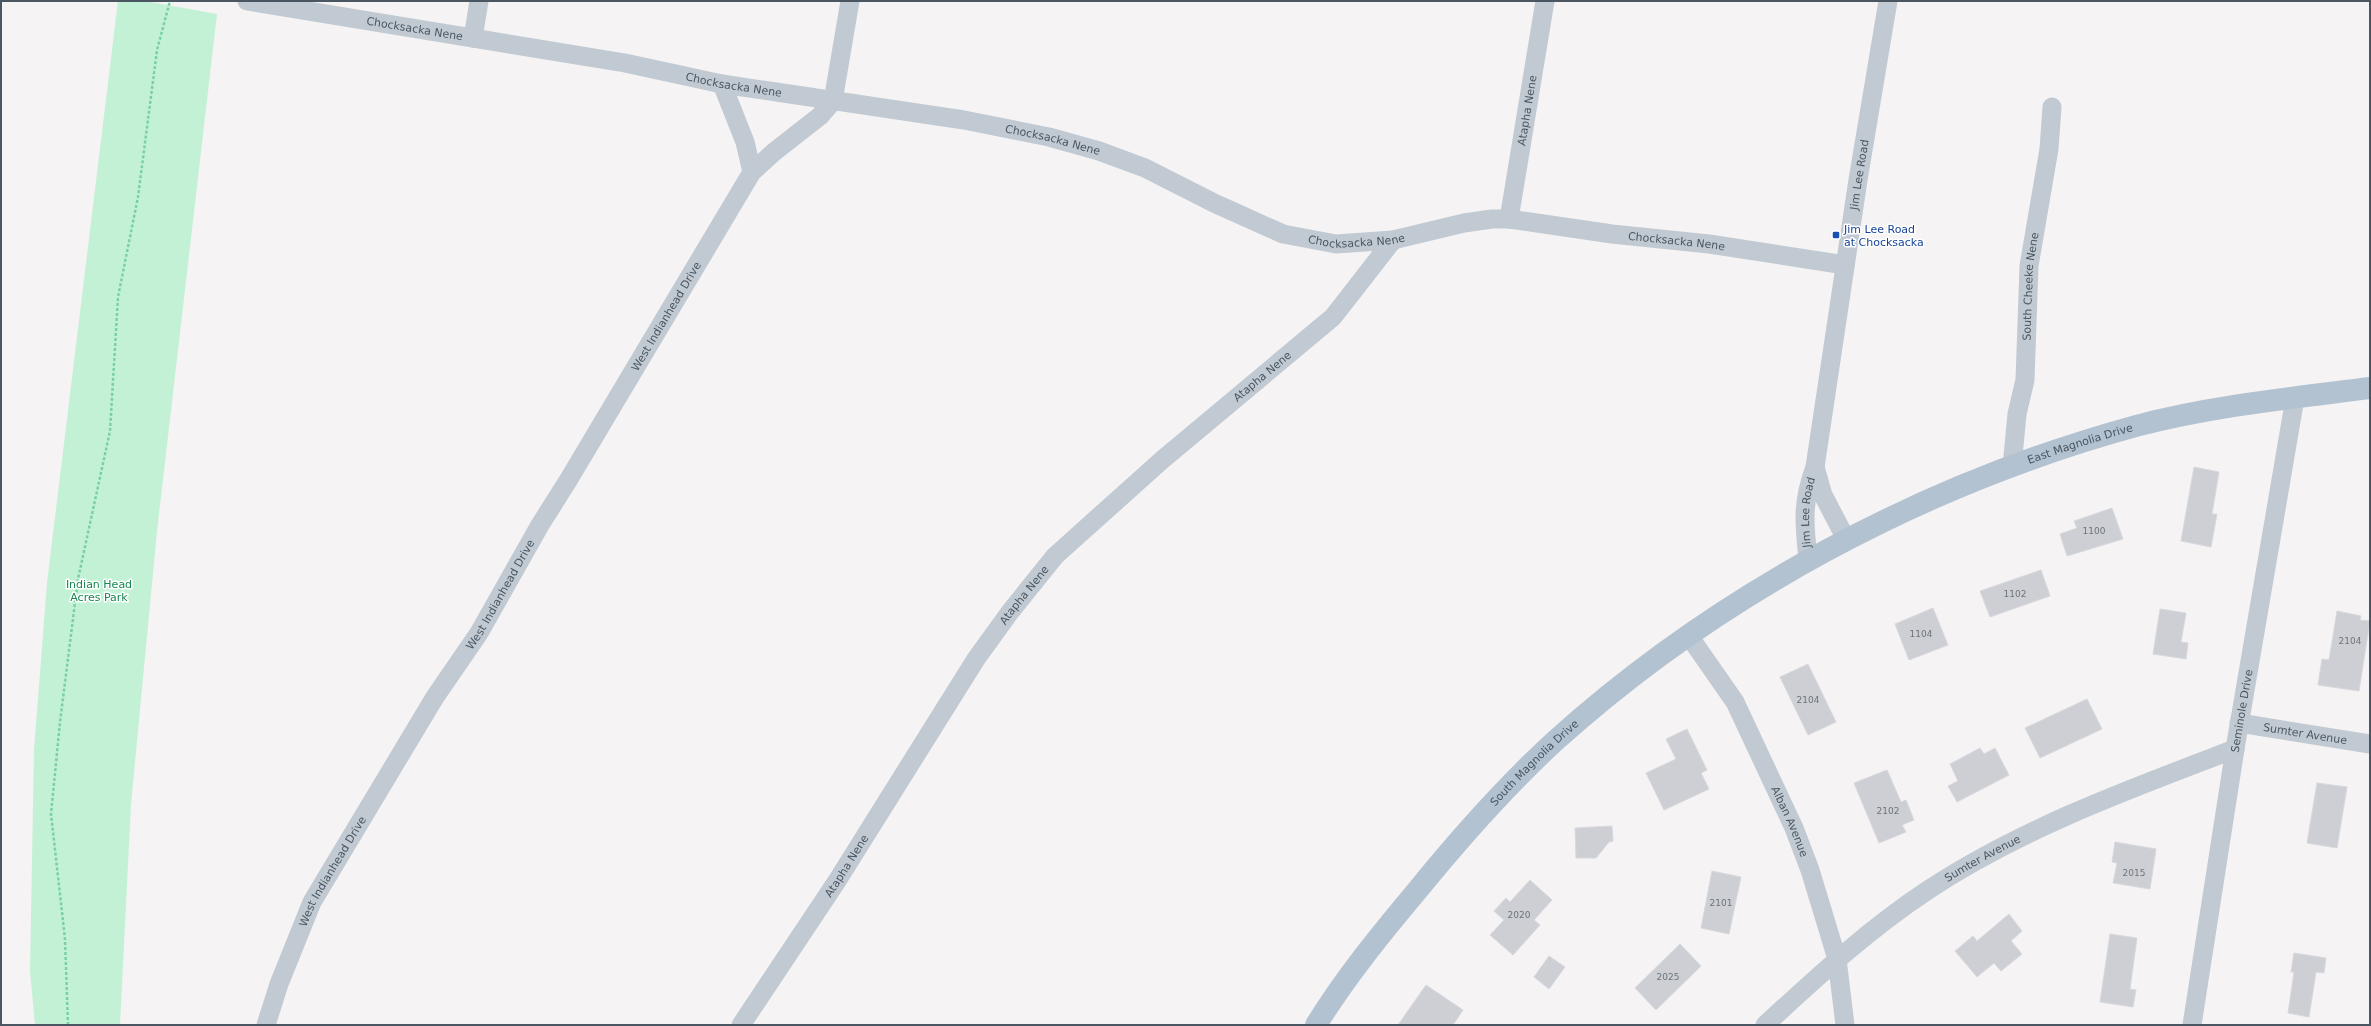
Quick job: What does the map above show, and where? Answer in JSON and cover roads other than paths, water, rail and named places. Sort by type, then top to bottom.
[{"type":"main road","name":"East Magnolia Drive","points":[[1808,559],[1846,539],[1948,492],[2012,467],[2137,426],[2184,416],[2295,398],[2370,388]]},
{"type":"main road","name":"South Magnolia Drive","points":[[1316,1025],[1331,1000],[1381,933],[1448,852],[1554,742],[1607,696],[1690,636],[1808,559]]},
{"type":"street","name":"Chocksacka Nene","points":[[247,1],[625,63],[722,84],[964,120],[1049,137],[1099,151],[1145,168],[1214,203],[1283,234],[1336,244],[1393,240],[1464,223],[1492,219],[1509,219],[1612,234],[1709,244],[1844,265]]},
{"type":"street","points":[[473,38],[479,1]]},
{"type":"street","points":[[833,101],[850,1]]},
{"type":"street","name":"Atapha Nene","points":[[1509,219],[1545,1]]},
{"type":"street","name":"Jim Lee Road","points":[[1808,559],[1804,528],[1806,492],[1815,467],[1844,265],[1888,1]]},
{"type":"street","points":[[722,84],[745,142],[752,172]]},
{"type":"street","name":"West Indianhead Drive","points":[[266,1025],[279,984],[312,902],[435,696],[479,633],[540,525],[752,172],[774,152],[820,116],[833,101]]},
{"type":"street","name":"South Cheeke Nene","points":[[2012,467],[2017,414],[2025,380],[2029,266],[2049,149],[2052,107]]},
{"type":"street","name":"Atapha Nene","points":[[742,1025],[837,881],[976,659],[1010,612],[1055,556],[1162,460],[1333,317],[1393,240]]},
{"type":"street","name":"Seminole Drive","points":[[2192,1025],[2239,723],[2295,398]]},
{"type":"street","name":"Jim Lee Road","points":[[1815,467],[1823,495],[1846,539]]},
{"type":"street","name":"Alban Avenue","points":[[1690,636],[1734,702],[1794,828],[1810,870],[1837,959],[1845,1025]]},
{"type":"street","name":"Sumter Avenue","points":[[2239,723],[2370,744]]},
{"type":"street","name":"Sumter Avenue","points":[[1765,1025],[1837,959],[1928,890],[1985,857],[2096,802],[2235,749]]},
{"type":"place","name":"Jim Lee Road at Chocksacka","points":[[1836,235]]},
{"type":"park label","name":"Indian Head Acres Park","points":[[99,590]]}]
